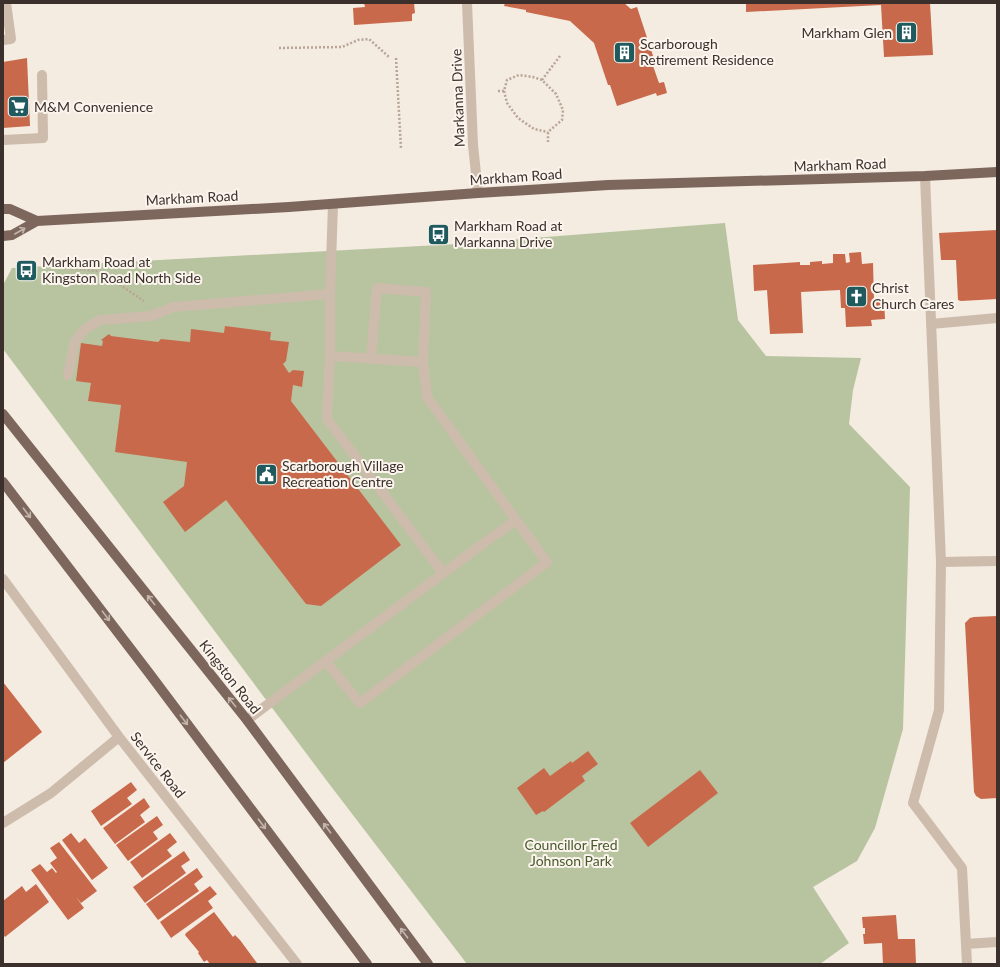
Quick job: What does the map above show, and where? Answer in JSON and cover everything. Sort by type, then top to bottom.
[{"type":"main road","name":"Markham Road","points":[[3,236],[12,235],[37,221],[608,186],[926,176],[997,172]]},
{"type":"main road","name":"Markham Road","points":[[3,209],[10,209],[37,221]]},
{"type":"main road","name":"Kingston Road","points":[[3,414],[246,720],[428,964]]},
{"type":"main road","points":[[3,482],[149,672],[367,964]]},
{"type":"street","points":[[3,40],[11,39],[6,3]]},
{"type":"street","name":"Markanna Drive","points":[[467,3],[473,145],[478,193]]},
{"type":"street","points":[[3,140],[43,138],[42,75]]},
{"type":"street","points":[[926,176],[941,562],[939,710],[913,803],[962,868],[967,964]]},
{"type":"street","points":[[333,204],[330,294],[330,356],[327,419],[443,573]]},
{"type":"street","points":[[325,660],[360,703],[547,562],[427,397],[423,362],[426,292],[377,288],[371,358]]},
{"type":"street","points":[[68,375],[75,341],[84,330],[100,320],[151,316],[173,307],[330,294]]},
{"type":"street","points":[[931,324],[997,318]]},
{"type":"street","points":[[330,356],[423,362]]},
{"type":"street","points":[[246,720],[516,520]]},
{"type":"street","points":[[941,562],[997,561]]},
{"type":"street","name":"Service Road","points":[[3,579],[118,737],[297,964]]},
{"type":"street","points":[[3,823],[51,793],[118,737]]},
{"type":"street","points":[[966,944],[997,942]]},
{"type":"path","points":[[279,48],[342,47],[358,40],[369,39],[389,57]]},
{"type":"path","points":[[542,80],[560,56]]},
{"type":"path","points":[[396,58],[401,149]]},
{"type":"path","points":[[548,132],[534,129],[518,118],[507,103],[504,91],[507,80],[519,75],[533,77],[542,80],[556,94],[563,110],[562,120],[548,132],[548,142]]},
{"type":"path","points":[[498,91],[504,91]]},
{"type":"path","points":[[52,257],[64,268],[99,271],[160,312]]},
{"type":"green space","name":"Councillor Fred Johnson Park","points":[[725,223],[738,320],[766,356],[861,358],[853,390],[849,424],[910,487],[903,729],[875,828],[857,861],[813,887],[849,943],[820,964],[467,964],[330,785],[3,349],[3,285],[12,268],[458,244]]},
{"type":"building","points":[[364,3],[414,3],[415,13],[412,14],[412,21],[354,25],[353,8],[365,7]]},
{"type":"building","name":"Scarborough Retirement Residence","points":[[505,3],[624,3],[631,9],[637,7],[655,62],[652,63],[659,83],[664,82],[667,93],[657,96],[656,93],[617,106],[610,85],[608,85],[594,43],[570,21],[504,6]]},
{"type":"building","name":"Markham Glen","points":[[746,3],[930,3],[933,55],[884,57],[881,5],[746,12]]},
{"type":"building","points":[[27,58],[30,126],[3,128],[3,62]]},
{"type":"building","points":[[997,230],[997,299],[958,300],[956,260],[941,260],[939,233]]},
{"type":"building","name":"Christ Church Cares","points":[[861,252],[862,264],[873,263],[874,300],[884,299],[885,319],[871,320],[872,326],[846,327],[845,308],[841,308],[840,290],[801,292],[803,333],[770,334],[767,290],[754,291],[753,265],[800,262],[800,265],[810,265],[810,262],[822,261],[822,264],[833,263],[833,254],[845,254],[846,263],[850,262],[849,253]]},
{"type":"building","name":"Scarborough Village Recreation Centre","points":[[225,326],[271,332],[270,340],[289,342],[286,361],[283,364],[289,373],[293,370],[304,371],[302,387],[293,385],[291,401],[401,545],[321,606],[306,604],[226,500],[185,532],[163,502],[184,486],[187,462],[115,452],[121,405],[88,401],[91,383],[76,381],[81,343],[102,346],[103,341],[101,340],[109,334],[111,336],[158,342],[161,339],[190,342],[191,329],[224,333]]},
{"type":"building","points":[[997,616],[997,798],[981,799],[976,796],[974,792],[965,623],[970,618],[974,617]]},
{"type":"building","points":[[3,682],[42,732],[3,763]]},
{"type":"building","points":[[588,751],[598,764],[582,776],[585,781],[544,812],[543,811],[536,815],[517,788],[544,768],[550,776],[571,761],[572,763]]},
{"type":"building","points":[[700,770],[718,793],[648,847],[630,823]]},
{"type":"building","points":[[131,782],[137,790],[127,798],[132,804],[101,826],[91,811]]},
{"type":"building","points":[[144,798],[150,807],[140,815],[145,822],[115,844],[103,828]]},
{"type":"building","points":[[157,816],[163,825],[153,832],[158,839],[128,861],[116,845]]},
{"type":"building","points":[[71,833],[79,843],[85,838],[108,868],[92,880],[62,840]]},
{"type":"building","points":[[170,833],[177,842],[167,850],[172,856],[142,878],[130,862]]},
{"type":"building","points":[[59,842],[97,891],[81,903],[76,897],[84,908],[68,920],[31,870],[40,864],[47,872],[52,868],[56,873],[57,872],[50,863],[57,858],[50,848]]},
{"type":"building","points":[[184,851],[190,860],[181,866],[186,873],[145,903],[133,887]]},
{"type":"building","points":[[197,868],[203,877],[194,884],[199,891],[158,920],[146,904]]},
{"type":"building","points":[[36,884],[49,902],[5,937],[3,934],[3,901],[22,886],[26,892]]},
{"type":"building","points":[[210,886],[217,894],[208,901],[213,908],[171,938],[160,922]]},
{"type":"building","points":[[214,912],[233,937],[235,935],[240,940],[257,963],[210,964],[207,960],[204,962],[198,953],[199,952],[185,935]]},
{"type":"building","points":[[896,915],[898,939],[915,939],[916,964],[883,964],[882,943],[864,944],[863,934],[865,934],[865,928],[863,928],[862,917]]},
{"type":"place","name":"Markham Glen","points":[[907,33]]},
{"type":"place","name":"Scarborough Retirement Residence","points":[[624,52]]},
{"type":"place","name":"M&M Convenience","points":[[19,107]]},
{"type":"place","name":"Markham Road at Markanna Drive","points":[[439,234]]},
{"type":"place","name":"Markham Road at Kingston Road North Side","points":[[27,270]]},
{"type":"place","name":"Christ Church Cares","points":[[857,296]]},
{"type":"place","name":"Scarborough Village Recreation Centre","points":[[266,474]]}]
